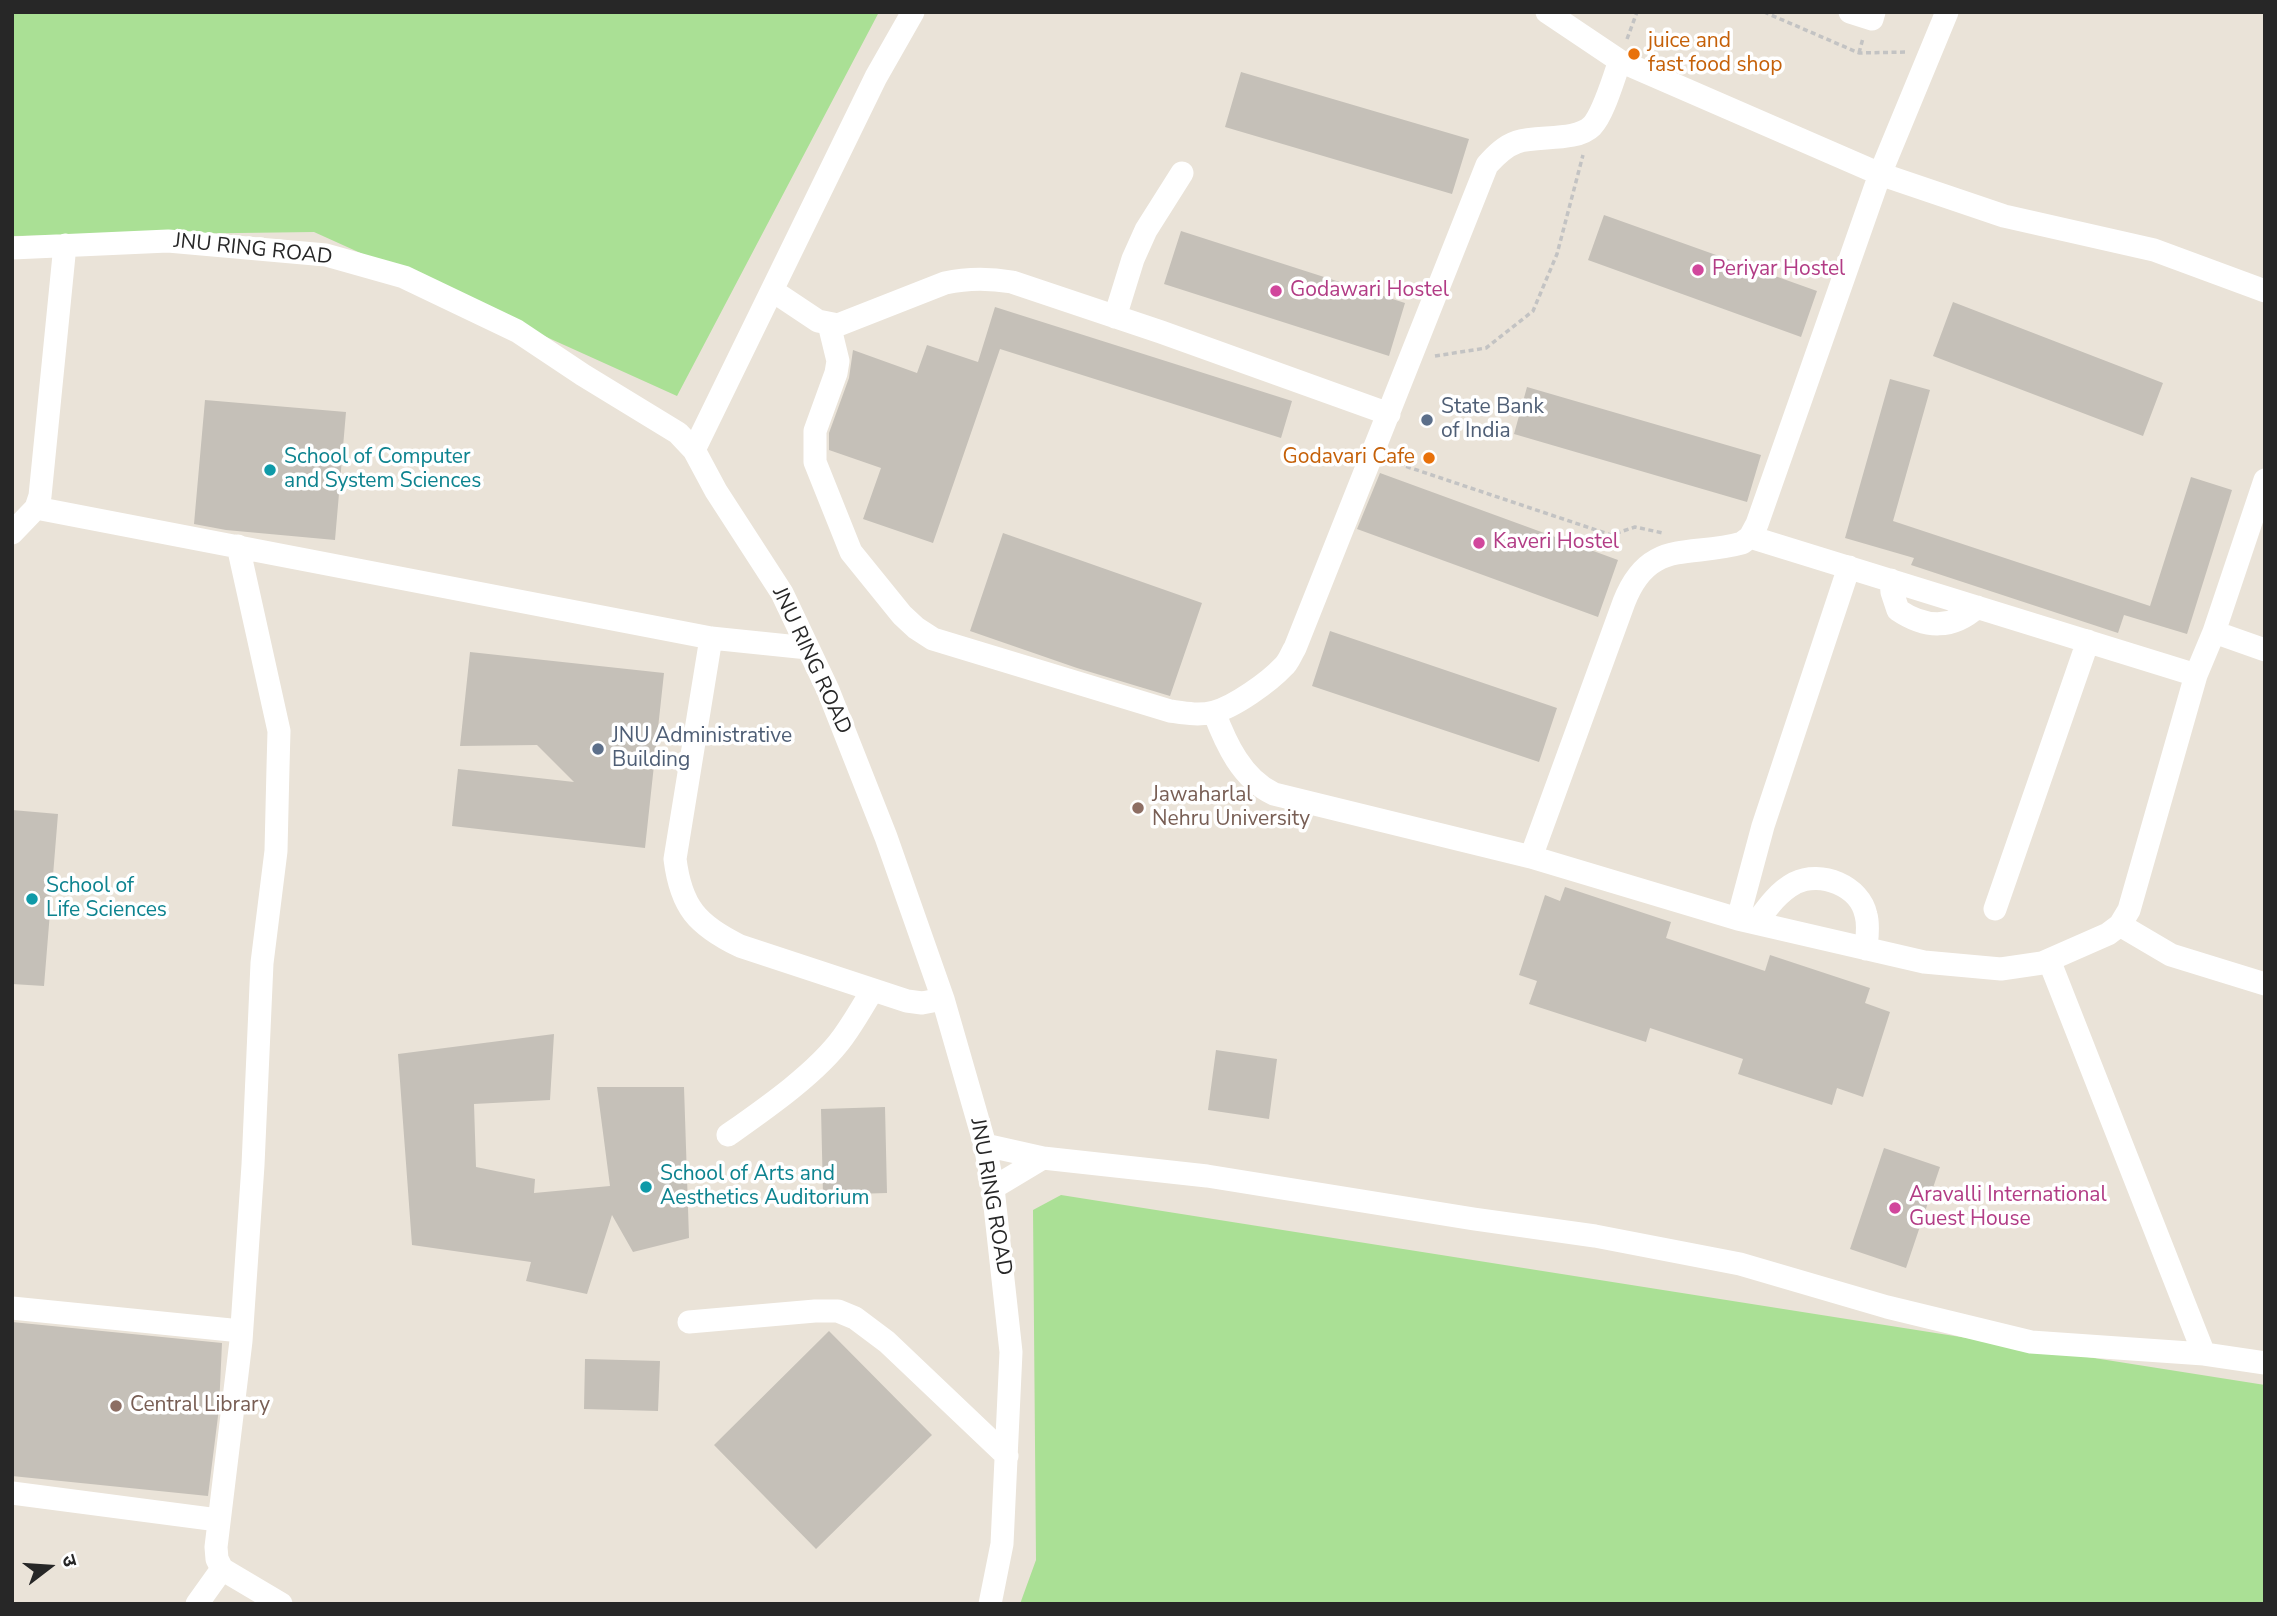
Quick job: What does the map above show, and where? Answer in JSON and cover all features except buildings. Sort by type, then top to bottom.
[{"type":"lane","points":[[694,450],[870,88],[913,12]]},
{"type":"lane","points":[[1547,12],[1620,61],[1880,174],[2004,216],[2154,250],[2265,292]]},
{"type":"lane","points":[[1850,12],[1871,19],[1874,12]]},
{"type":"lane","points":[[1531,857],[1628,594],[1639,572],[1656,560],[1674,554],[1742,543],[1750,537],[1757,524],[1880,174],[1947,12]]},
{"type":"lane","points":[[829,324],[838,361],[815,431],[815,462],[851,552],[902,615],[933,639],[1170,711],[1193,715],[1214,712],[1227,707],[1269,680],[1286,665],[1487,165],[1497,154],[1518,141],[1578,134],[1590,129],[1597,120],[1620,61]]},
{"type":"lane","points":[[1115,317],[1133,260],[1146,230],[1182,173]]},
{"type":"lane","name":"JNU RING ROAD","points":[[12,248],[167,241],[326,255],[404,277],[517,331],[678,433],[694,450],[716,491],[782,593],[808,648],[886,837],[943,999],[985,1144],[993,1188],[1011,1352],[1002,1544],[990,1604]]},
{"type":"lane","points":[[12,533],[36,508],[40,496],[65,245]]},
{"type":"lane","points":[[773,291],[818,321],[838,324],[944,283],[962,279],[1012,282],[1389,414]]},
{"type":"lane","points":[[1214,712],[1223,736],[1238,761],[1260,787],[1267,790],[1531,857],[1747,921],[1924,962],[1975,968],[2021,967],[2049,960],[2108,934],[2120,925],[2129,910],[2196,675],[2214,632],[2265,480]]},
{"type":"lane","points":[[36,508],[711,638],[808,648]]},
{"type":"lane","points":[[1750,537],[2196,675]]},
{"type":"lane","points":[[197,1604],[220,1564],[218,1520],[241,1331],[253,1165],[262,963],[276,851],[279,731],[238,546]]},
{"type":"lane","points":[[1747,921],[1763,826],[1849,567]]},
{"type":"lane","points":[[1891,580],[1898,610],[1922,622],[1949,624],[1960,620],[1978,607]]},
{"type":"lane","points":[[2214,632],[2265,650]]},
{"type":"lane","points":[[711,638],[675,859],[678,884],[691,911],[715,934],[740,946],[906,1001],[922,1003],[943,999]]},
{"type":"lane","points":[[1996,909],[2088,641]]},
{"type":"lane","points":[[1747,921],[1795,883],[1807,879],[1841,884],[1861,901],[1867,916],[1867,949]]},
{"type":"lane","points":[[2120,925],[2171,955],[2265,984]]},
{"type":"lane","points":[[2049,960],[2204,1354]]},
{"type":"lane","points":[[728,1135],[783,1095],[830,1052],[843,1038],[872,991]]},
{"type":"lane","points":[[985,1144],[1044,1158],[1207,1175],[1621,1241],[1740,1264],[1887,1307],[2031,1342],[2204,1354],[2265,1363]]},
{"type":"lane","points":[[993,1188],[1044,1158]]},
{"type":"lane","points":[[12,1308],[241,1331]]},
{"type":"lane","points":[[689,1322],[816,1311],[838,1311],[855,1318],[887,1342],[1007,1456]]},
{"type":"lane","points":[[12,1493],[218,1520]]},
{"type":"lane","points":[[220,1564],[281,1604]]},
{"type":"path","points":[[1620,61],[1637,12]]},
{"type":"path","points":[[1764,12],[1859,53],[1931,52]]},
{"type":"path","points":[[1410,360],[1486,348],[1533,311],[1557,254],[1590,129]]},
{"type":"path","points":[[1372,455],[1611,535],[1635,527],[1675,536]]},
{"type":"green space","points":[[12,12],[879,12],[677,396],[314,232],[12,236]]},
{"type":"green space","points":[[1061,1195],[2265,1385],[2265,1604],[1020,1604],[1036,1560],[1033,1210]]},
{"type":"place","name":"juice and fast food shop","points":[[1634,54]]},
{"type":"place","name":"Periyar Hostel","points":[[1698,270]]},
{"type":"place","name":"Godawari Hostel","points":[[1276,291]]},
{"type":"place","name":"State Bank of India","points":[[1427,420]]},
{"type":"place","name":"Godavari Cafe","points":[[1429,458]]},
{"type":"place","name":"School of Computer and System Sciences","points":[[270,470]]},
{"type":"place","name":"Kaveri Hostel","points":[[1479,543]]},
{"type":"place","name":"JNU Administrative Building","points":[[598,749]]},
{"type":"place","name":"Jawaharlal Nehru University","points":[[1138,808]]},
{"type":"place","name":"School of Life Sciences","points":[[32,899]]},
{"type":"place","name":"School of Arts and Aesthetics Auditorium","points":[[646,1187]]},
{"type":"place","name":"Aravalli International Guest House","points":[[1895,1208]]},
{"type":"place","name":"Central Library","points":[[116,1406]]}]
